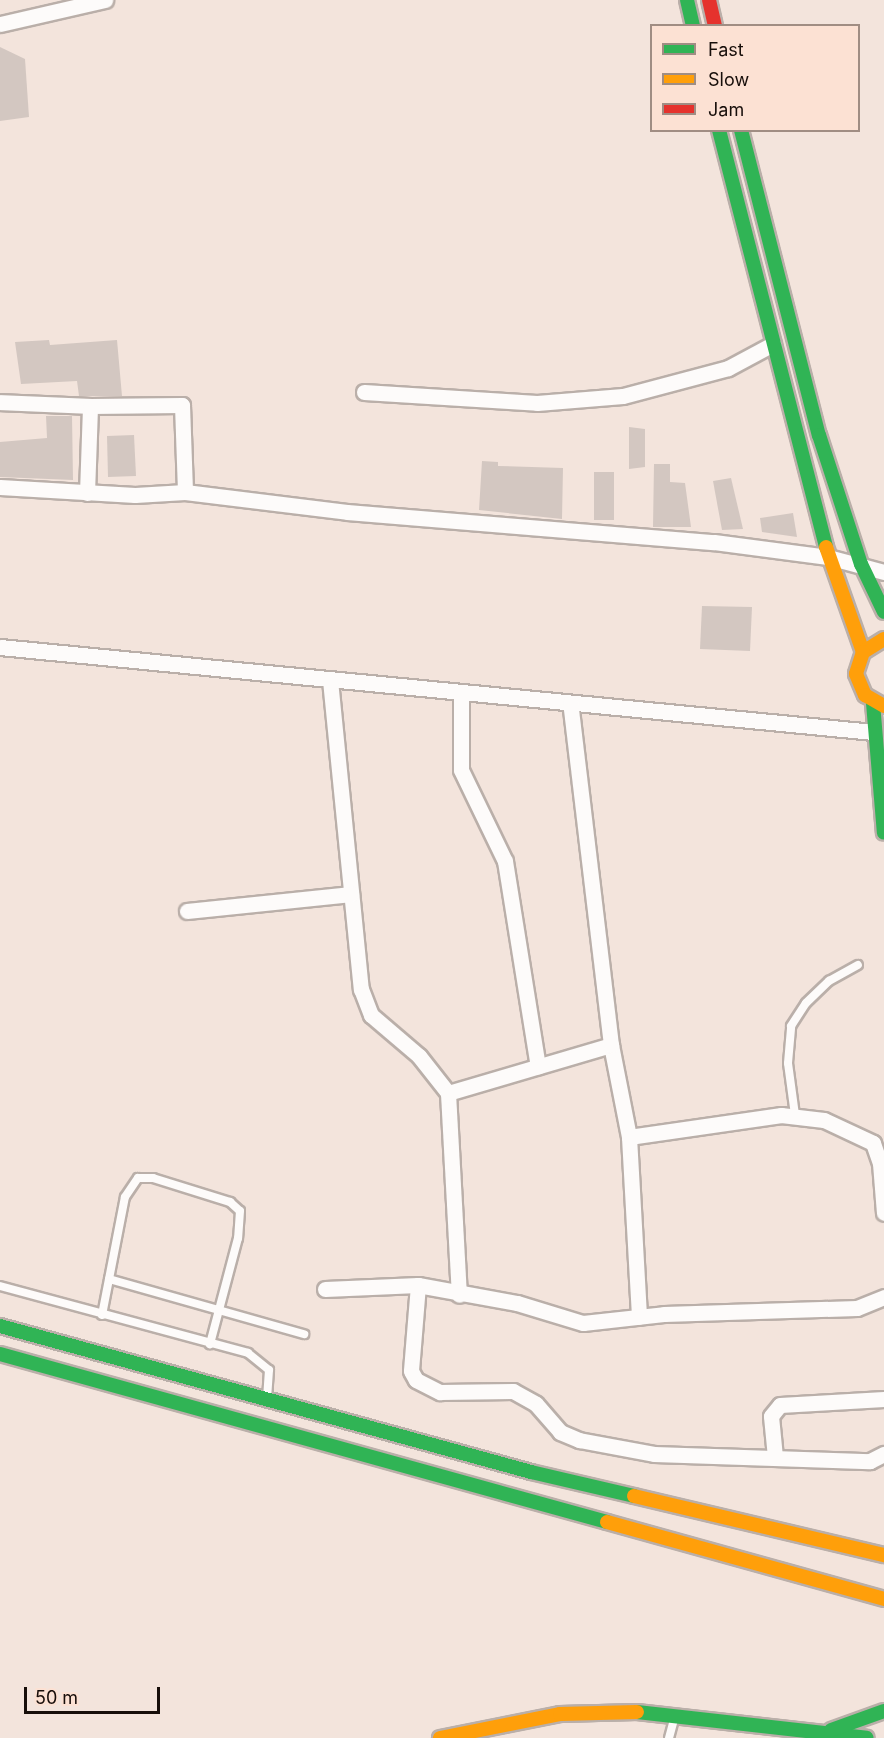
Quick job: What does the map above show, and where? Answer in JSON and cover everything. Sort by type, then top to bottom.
[{"type":"street","points":[[0,24],[105,0]]},
{"type":"street","points":[[687,0],[693,23]]},
{"type":"street","points":[[709,2],[714,24]]},
{"type":"street","points":[[720,132],[828,557],[863,652]]},
{"type":"street","points":[[742,132],[819,435],[861,564],[884,612]]},
{"type":"street","points":[[364,392],[537,403],[623,396],[728,368],[773,344]]},
{"type":"street","points":[[0,402],[90,406],[182,405],[185,492]]},
{"type":"street","points":[[87,493],[90,406]]},
{"type":"street","points":[[0,487],[135,495],[185,492],[347,512],[714,542],[828,557],[884,572]]},
{"type":"street","points":[[884,639],[863,652],[858,662],[858,685],[879,704],[873,732],[884,833]]},
{"type":"street","points":[[0,647],[873,732]]},
{"type":"street","points":[[330,680],[361,989],[371,1015],[419,1056],[448,1093],[459,1295]]},
{"type":"street","points":[[461,693],[461,770],[505,861],[538,1066]]},
{"type":"street","points":[[570,703],[611,1045],[628,1137],[639,1317]]},
{"type":"street","points":[[187,911],[351,894]]},
{"type":"street","points":[[448,1093],[611,1045]]},
{"type":"street","points":[[628,1137],[795,1115],[824,1120],[873,1143],[880,1163],[884,1213]]},
{"type":"street","points":[[418,1285],[410,1357],[411,1371],[425,1386],[440,1392],[513,1391],[536,1404],[560,1432],[579,1440],[654,1454],[870,1461],[884,1454]]},
{"type":"street","points":[[325,1289],[418,1285],[459,1295],[517,1302],[583,1323],[639,1317],[857,1308],[884,1297]]},
{"type":"street","points":[[0,1326],[531,1472],[884,1555]]},
{"type":"street","points":[[0,1354],[884,1599]]},
{"type":"street","points":[[775,1457],[771,1416],[780,1405],[884,1399]]},
{"type":"street","points":[[822,1732],[884,1711]]},
{"type":"street","points":[[440,1738],[561,1714],[675,1715],[867,1738]]},
{"type":"lane","points":[[795,1115],[788,1063],[791,1026],[806,1003],[829,981],[858,965]]},
{"type":"lane","points":[[102,1315],[125,1197],[138,1178],[153,1178],[230,1202],[240,1212],[238,1238],[210,1344]]},
{"type":"lane","points":[[109,1279],[304,1334]]},
{"type":"lane","points":[[0,1286],[248,1353],[260,1360],[271,1379],[267,1400]]},
{"type":"lane","points":[[669,1738],[675,1715]]},
{"type":"building","points":[[0,47],[25,59],[29,117],[0,121]]},
{"type":"building","points":[[49,340],[50,345],[117,340],[122,396],[79,396],[77,381],[21,384],[15,342]]},
{"type":"building","points":[[46,416],[72,416],[73,480],[0,477],[0,442],[47,438]]},
{"type":"building","points":[[629,427],[645,429],[645,467],[629,469]]},
{"type":"building","points":[[134,435],[136,476],[108,477],[107,436]]},
{"type":"building","points":[[482,461],[498,462],[498,466],[563,468],[562,519],[479,510]]},
{"type":"building","points":[[654,464],[670,464],[670,482],[685,483],[691,527],[653,527]]},
{"type":"building","points":[[594,472],[614,472],[614,520],[594,520]]},
{"type":"building","points":[[731,478],[743,529],[722,530],[713,481]]},
{"type":"building","points":[[793,513],[797,537],[762,532],[760,518]]},
{"type":"building","points":[[702,606],[752,607],[750,651],[700,649]]},
{"type":"traffic: fast","points":[[687,0],[693,24]]},
{"type":"traffic: fast","points":[[720,132],[826,547]]},
{"type":"traffic: fast","points":[[742,132],[819,435],[861,564],[884,612]]},
{"type":"traffic: fast","points":[[873,703],[884,833]]},
{"type":"traffic: fast","points":[[0,1326],[531,1472],[634,1496]]},
{"type":"traffic: fast","points":[[0,1354],[607,1522]]},
{"type":"traffic: fast","points":[[831,1730],[884,1711]]},
{"type":"traffic: fast","points":[[637,1712],[867,1738]]},
{"type":"traffic: slow","points":[[826,547],[863,652]]},
{"type":"traffic: slow","points":[[884,639],[863,652],[856,674],[865,695],[884,706]]},
{"type":"traffic: slow","points":[[634,1496],[884,1555]]},
{"type":"traffic: slow","points":[[607,1522],[884,1599]]},
{"type":"traffic: slow","points":[[440,1738],[560,1714],[637,1712]]},
{"type":"traffic: jam","points":[[709,0],[715,24]]}]
